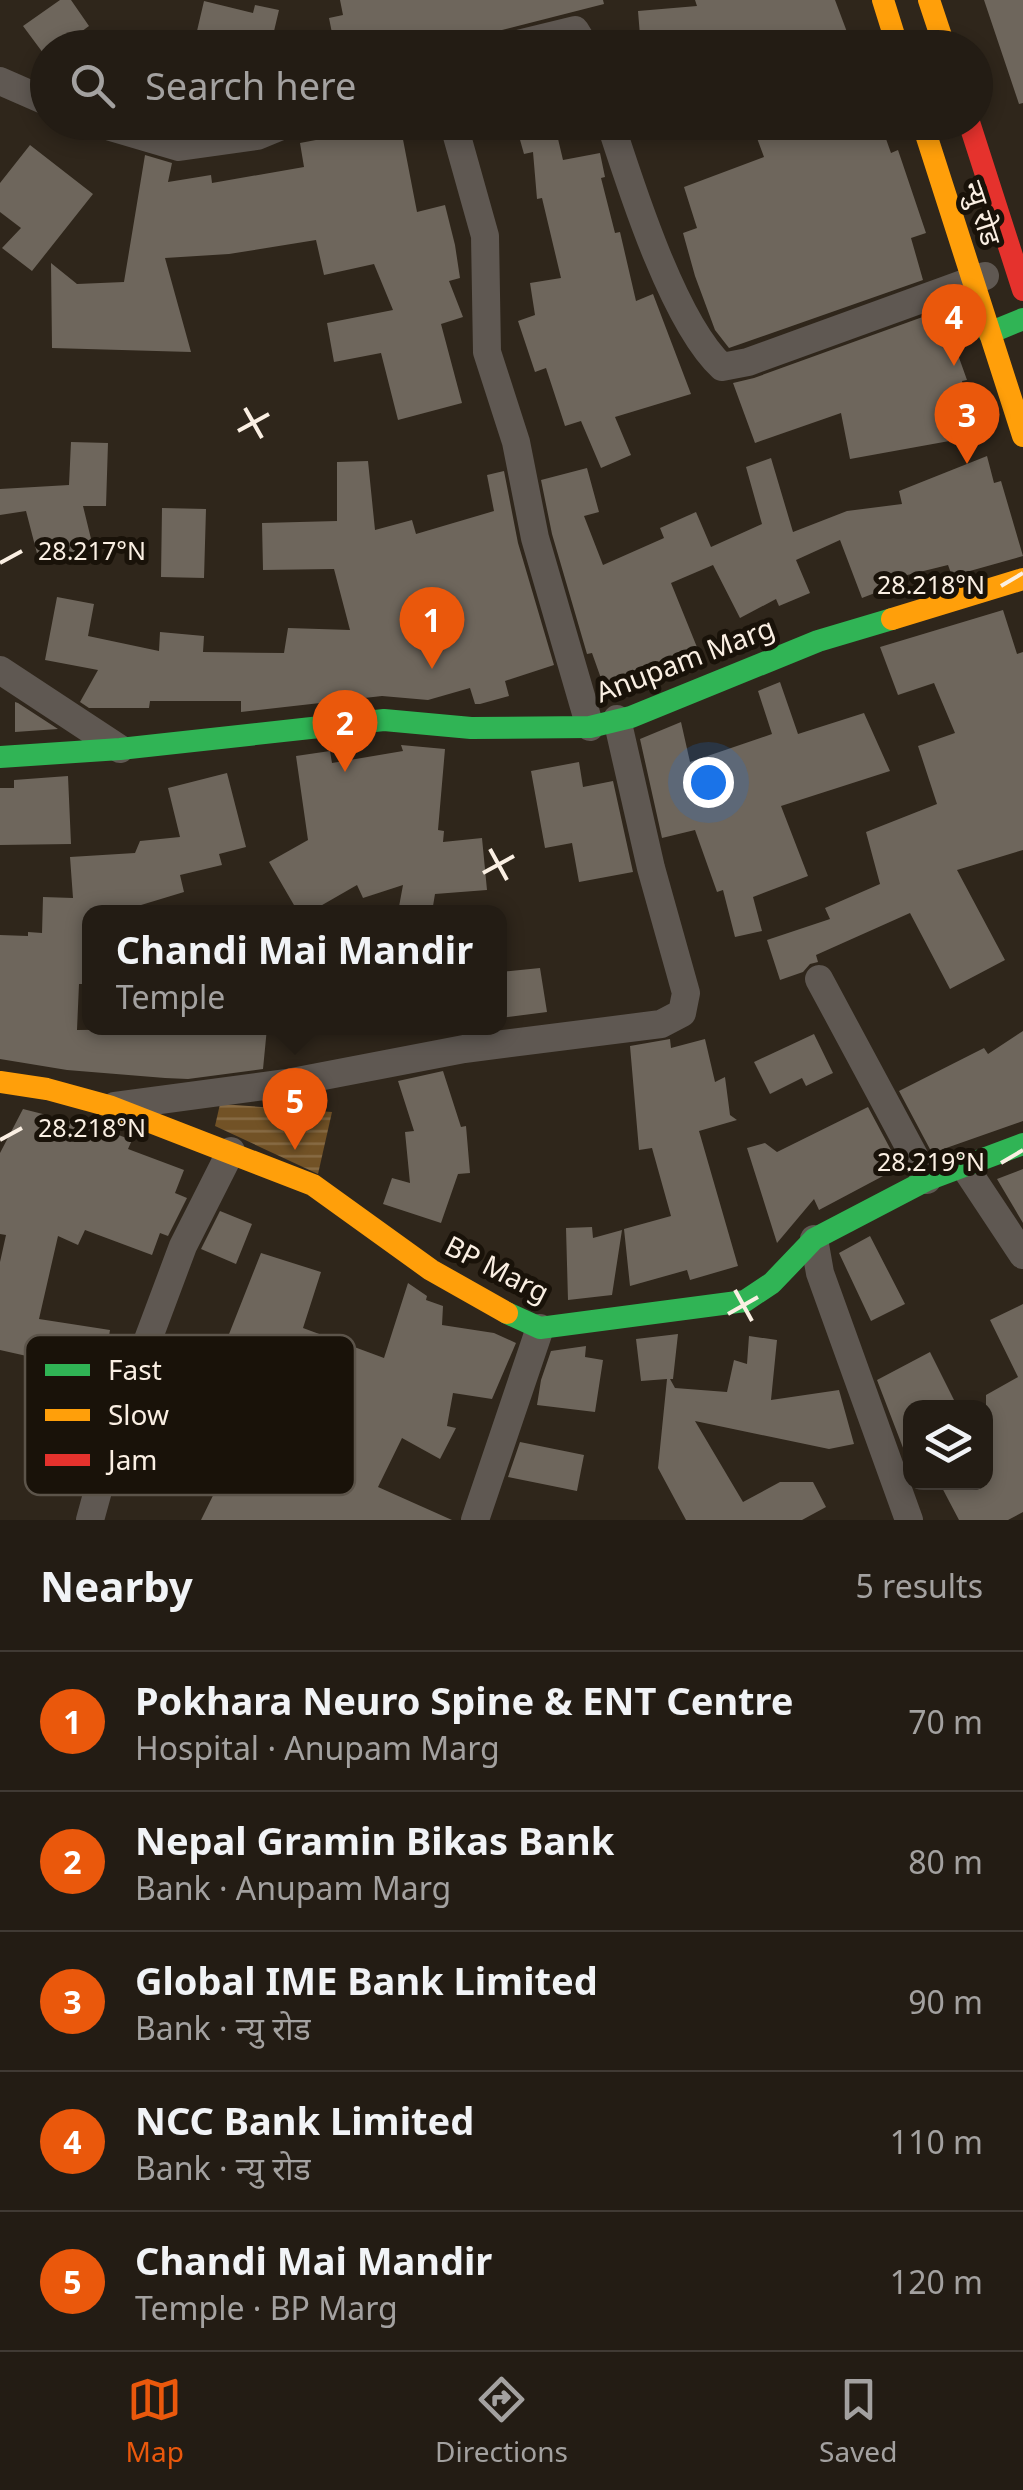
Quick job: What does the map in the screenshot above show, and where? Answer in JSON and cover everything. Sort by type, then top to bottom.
[{"type":"main road","points":[[883,0],[892,30]]},
{"type":"main road","points":[[929,0],[938,30]]},
{"type":"main road","name":"न्यु रोड","points":[[928,140],[1023,436]]},
{"type":"main road","name":"न्यु रोड","points":[[975,140],[1019,278]]},
{"type":"main road","points":[[989,333],[1023,319]]},
{"type":"main road","name":"Anupam Marg","points":[[0,756],[120,749],[384,720],[471,728],[590,727],[631,717],[818,641],[1023,578]]},
{"type":"main road","name":"BP Marg","points":[[0,1082],[46,1089],[109,1106],[313,1185],[478,1300],[540,1328],[745,1301],[772,1283],[814,1239],[927,1180],[1023,1144]]},
{"type":"street","points":[[0,81],[30,94]]},
{"type":"street","points":[[155,140],[179,147],[228,140]]},
{"type":"street","points":[[458,140],[485,236],[487,352],[516,442],[535,538],[590,727]]},
{"type":"street","points":[[616,140],[660,262],[706,352],[722,367],[748,362],[972,281],[1019,278]]},
{"type":"street","points":[[0,670],[120,749]]},
{"type":"street","points":[[109,1106],[287,1084],[464,1049],[660,1024],[682,1013],[686,993],[617,719]]},
{"type":"street","points":[[819,979],[927,1180]]},
{"type":"street","points":[[150,1335],[183,1246],[230,1151]]},
{"type":"street","points":[[964,1166],[1023,1255]]},
{"type":"street","points":[[814,1239],[820,1272],[909,1520]]},
{"type":"street","points":[[474,1520],[540,1328]]},
{"type":"street","points":[[90,1520],[97,1495]]},
{"type":"shaded area","points":[[220,1104],[332,1112],[318,1174],[215,1126]]},
{"type":"building","points":[[60,0],[71,0],[89,26],[84,30],[30,30],[30,35],[23,26]]},
{"type":"building","points":[[340,0],[603,0],[604,4],[502,30],[331,30],[329,18],[343,15]]},
{"type":"building","points":[[695,0],[835,0],[846,30],[640,30],[638,11],[697,6]]},
{"type":"building","points":[[984,0],[1023,0],[1023,103],[1019,104]]},
{"type":"building","points":[[204,1],[253,13],[255,5],[279,10],[274,30],[197,30]]},
{"type":"building","points":[[403,140],[417,212],[445,205],[460,278],[449,281],[463,317],[441,324],[462,403],[398,420],[381,353],[334,362],[327,323],[393,310],[374,264],[324,275],[316,240],[229,254],[165,258],[191,352],[52,348],[51,263],[77,284],[124,282],[145,155],[172,163],[168,182],[211,175],[212,183],[304,167],[300,143]]},
{"type":"building","points":[[520,140],[558,140],[563,160],[600,153],[605,177],[601,178],[615,233],[620,232],[636,301],[653,294],[691,394],[615,417],[631,455],[601,468],[581,421],[565,426],[546,368],[535,372],[518,321],[535,315],[530,283],[561,278],[542,198],[537,199],[533,152],[524,154]]},
{"type":"building","points":[[758,140],[886,140],[891,153],[898,150],[926,233],[911,238],[923,280],[729,348],[715,330],[695,276],[683,233],[697,228],[684,187],[764,157]]},
{"type":"building","points":[[30,145],[93,194],[32,271],[2,248],[21,228],[0,212],[0,183]]},
{"type":"building","points":[[942,310],[967,380],[962,381],[977,436],[850,459],[841,413],[755,443],[733,383]]},
{"type":"building","points":[[71,442],[108,443],[106,506],[83,506],[93,547],[39,561],[26,511],[0,515],[0,489],[69,485]]},
{"type":"building","points":[[987,456],[994,483],[1001,481],[1023,556],[952,576],[948,565],[891,579],[893,586],[862,598],[840,540],[796,560],[810,593],[779,606],[776,599],[740,618],[713,565],[671,583],[703,662],[608,698],[592,653],[587,654],[552,534],[541,480],[587,468],[599,512],[584,516],[603,565],[664,538],[660,528],[696,512],[711,547],[762,524],[746,467],[771,458],[793,532],[847,511],[902,504],[899,491]]},
{"type":"building","points":[[368,461],[375,530],[412,520],[416,534],[494,511],[487,475],[504,471],[518,543],[554,665],[505,681],[509,696],[480,704],[475,704],[470,688],[428,700],[382,696],[241,712],[241,701],[150,701],[149,708],[89,708],[80,702],[98,670],[45,660],[57,597],[94,604],[88,636],[159,651],[160,632],[204,636],[203,652],[284,653],[288,628],[350,630],[334,569],[263,570],[262,523],[337,521],[337,462]]},
{"type":"building","points":[[162,508],[206,509],[204,578],[161,577]]},
{"type":"building","points":[[1003,610],[1017,654],[1023,652],[1023,850],[957,870],[1005,960],[950,989],[910,913],[816,955],[818,962],[780,980],[767,940],[830,919],[825,908],[880,884],[866,832],[937,804],[918,746],[955,733],[934,683],[898,695],[880,647]]},
{"type":"building","points":[[780,682],[798,734],[864,713],[890,771],[781,806],[808,876],[753,897],[762,931],[735,937],[723,890],[717,892],[695,830],[662,838],[640,739],[681,722],[690,762],[772,734],[758,691]]},
{"type":"building","points":[[15,702],[18,703],[58,729],[15,732]]},
{"type":"building","points":[[401,745],[445,749],[438,830],[444,831],[443,842],[482,838],[487,890],[435,894],[433,905],[399,905],[403,885],[363,898],[357,885],[322,905],[294,905],[269,862],[308,840],[296,756],[330,751],[332,763],[403,751]]},
{"type":"building","points":[[579,762],[583,787],[613,781],[633,872],[579,882],[572,843],[545,848],[531,771]]},
{"type":"building","points":[[227,773],[246,847],[219,854],[222,865],[180,875],[184,892],[141,905],[82,905],[82,984],[77,1030],[82,1030],[82,1035],[266,1035],[263,1069],[188,1079],[67,1070],[0,1059],[0,935],[42,933],[43,897],[73,898],[70,857],[135,853],[140,841],[180,837],[168,788]]},
{"type":"building","points":[[68,776],[71,844],[0,845],[0,788],[14,788],[14,780]]},
{"type":"building","points":[[540,968],[547,1012],[507,1017],[507,971]]},
{"type":"building","points":[[1023,1031],[1023,1121],[932,1153],[899,1091],[984,1048],[988,1054]]},
{"type":"building","points":[[814,1034],[833,1073],[806,1086],[802,1078],[770,1094],[754,1062]]},
{"type":"building","points":[[670,1039],[671,1048],[705,1039],[715,1082],[725,1077],[730,1115],[737,1120],[699,1131],[738,1266],[690,1280],[687,1270],[630,1286],[624,1229],[671,1216],[652,1148],[639,1150],[630,1046]]},
{"type":"building","points":[[443,1071],[461,1127],[466,1126],[470,1173],[458,1174],[441,1223],[383,1204],[392,1178],[410,1183],[405,1132],[414,1131],[398,1081]]},
{"type":"building","points":[[868,1107],[900,1167],[819,1210],[814,1199],[777,1243],[747,1148],[765,1143],[777,1152]]},
{"type":"building","points":[[23,1109],[132,1140],[128,1149],[184,1170],[175,1193],[187,1198],[168,1236],[160,1233],[152,1255],[85,1230],[78,1245],[58,1236],[39,1319],[110,1330],[109,1335],[25,1335],[25,1356],[0,1350],[0,1262],[6,1235],[0,1234],[0,1153]]},
{"type":"building","points":[[1023,1169],[1023,1223],[997,1179]]},
{"type":"building","points":[[220,1211],[252,1224],[236,1264],[201,1249]]},
{"type":"building","points":[[592,1227],[593,1238],[622,1230],[612,1295],[568,1300],[566,1228]]},
{"type":"building","points":[[870,1236],[905,1304],[871,1321],[839,1253]]},
{"type":"building","points":[[261,1253],[321,1272],[303,1328],[322,1335],[229,1335]]},
{"type":"building","points":[[408,1283],[427,1296],[426,1300],[443,1306],[442,1325],[494,1333],[516,1343],[492,1399],[453,1393],[447,1426],[456,1428],[440,1459],[402,1438],[378,1487],[452,1520],[201,1520],[213,1495],[355,1495],[355,1347],[384,1358]]},
{"type":"building","points":[[1023,1304],[1023,1512],[1008,1520],[959,1520],[943,1490],[993,1490],[993,1400],[986,1400],[986,1395],[1018,1377],[990,1320]]},
{"type":"building","points":[[678,1334],[670,1379],[675,1388],[727,1392],[734,1360],[747,1364],[749,1336],[777,1340],[771,1400],[839,1390],[854,1444],[829,1449],[695,1421],[743,1502],[780,1482],[813,1482],[826,1507],[802,1520],[686,1520],[658,1468],[667,1379],[641,1381],[636,1339]]},
{"type":"building","points":[[586,1346],[585,1357],[603,1360],[595,1412],[537,1405],[551,1351]]},
{"type":"building","points":[[930,1352],[954,1400],[903,1400],[903,1448],[877,1380]]},
{"type":"building","points":[[520,1442],[584,1455],[577,1491],[508,1477]]},
{"type":"traffic: fast","points":[[989,333],[1023,319]]},
{"type":"traffic: fast","points":[[0,757],[120,749],[384,720],[471,728],[590,727],[631,717],[818,641],[892,619]]},
{"type":"traffic: fast","points":[[507,1313],[540,1328],[745,1301],[772,1283],[814,1239],[927,1180],[1023,1144]]},
{"type":"traffic: slow","points":[[883,0],[892,30]]},
{"type":"traffic: slow","points":[[929,0],[939,30]]},
{"type":"traffic: slow","points":[[928,140],[1023,436]]},
{"type":"traffic: slow","points":[[892,619],[1023,579]]},
{"type":"traffic: slow","points":[[0,1082],[47,1089],[109,1106],[313,1185],[431,1270],[507,1313]]},
{"type":"traffic: jam","points":[[975,140],[1023,290]]},
{"type":"place","name":"NCC Bank Limited","points":[[954,366]]},
{"type":"place","name":"Global IME Bank Limited","points":[[967,464]]},
{"type":"place","name":"Pokhara Neuro Spine & ENT Centre","points":[[432,669]]},
{"type":"place","name":"Nepal Gramin Bikas Bank","points":[[345,772]]},
{"type":"place","name":"Chandi Mai Mandir","points":[[295,1150]]}]
